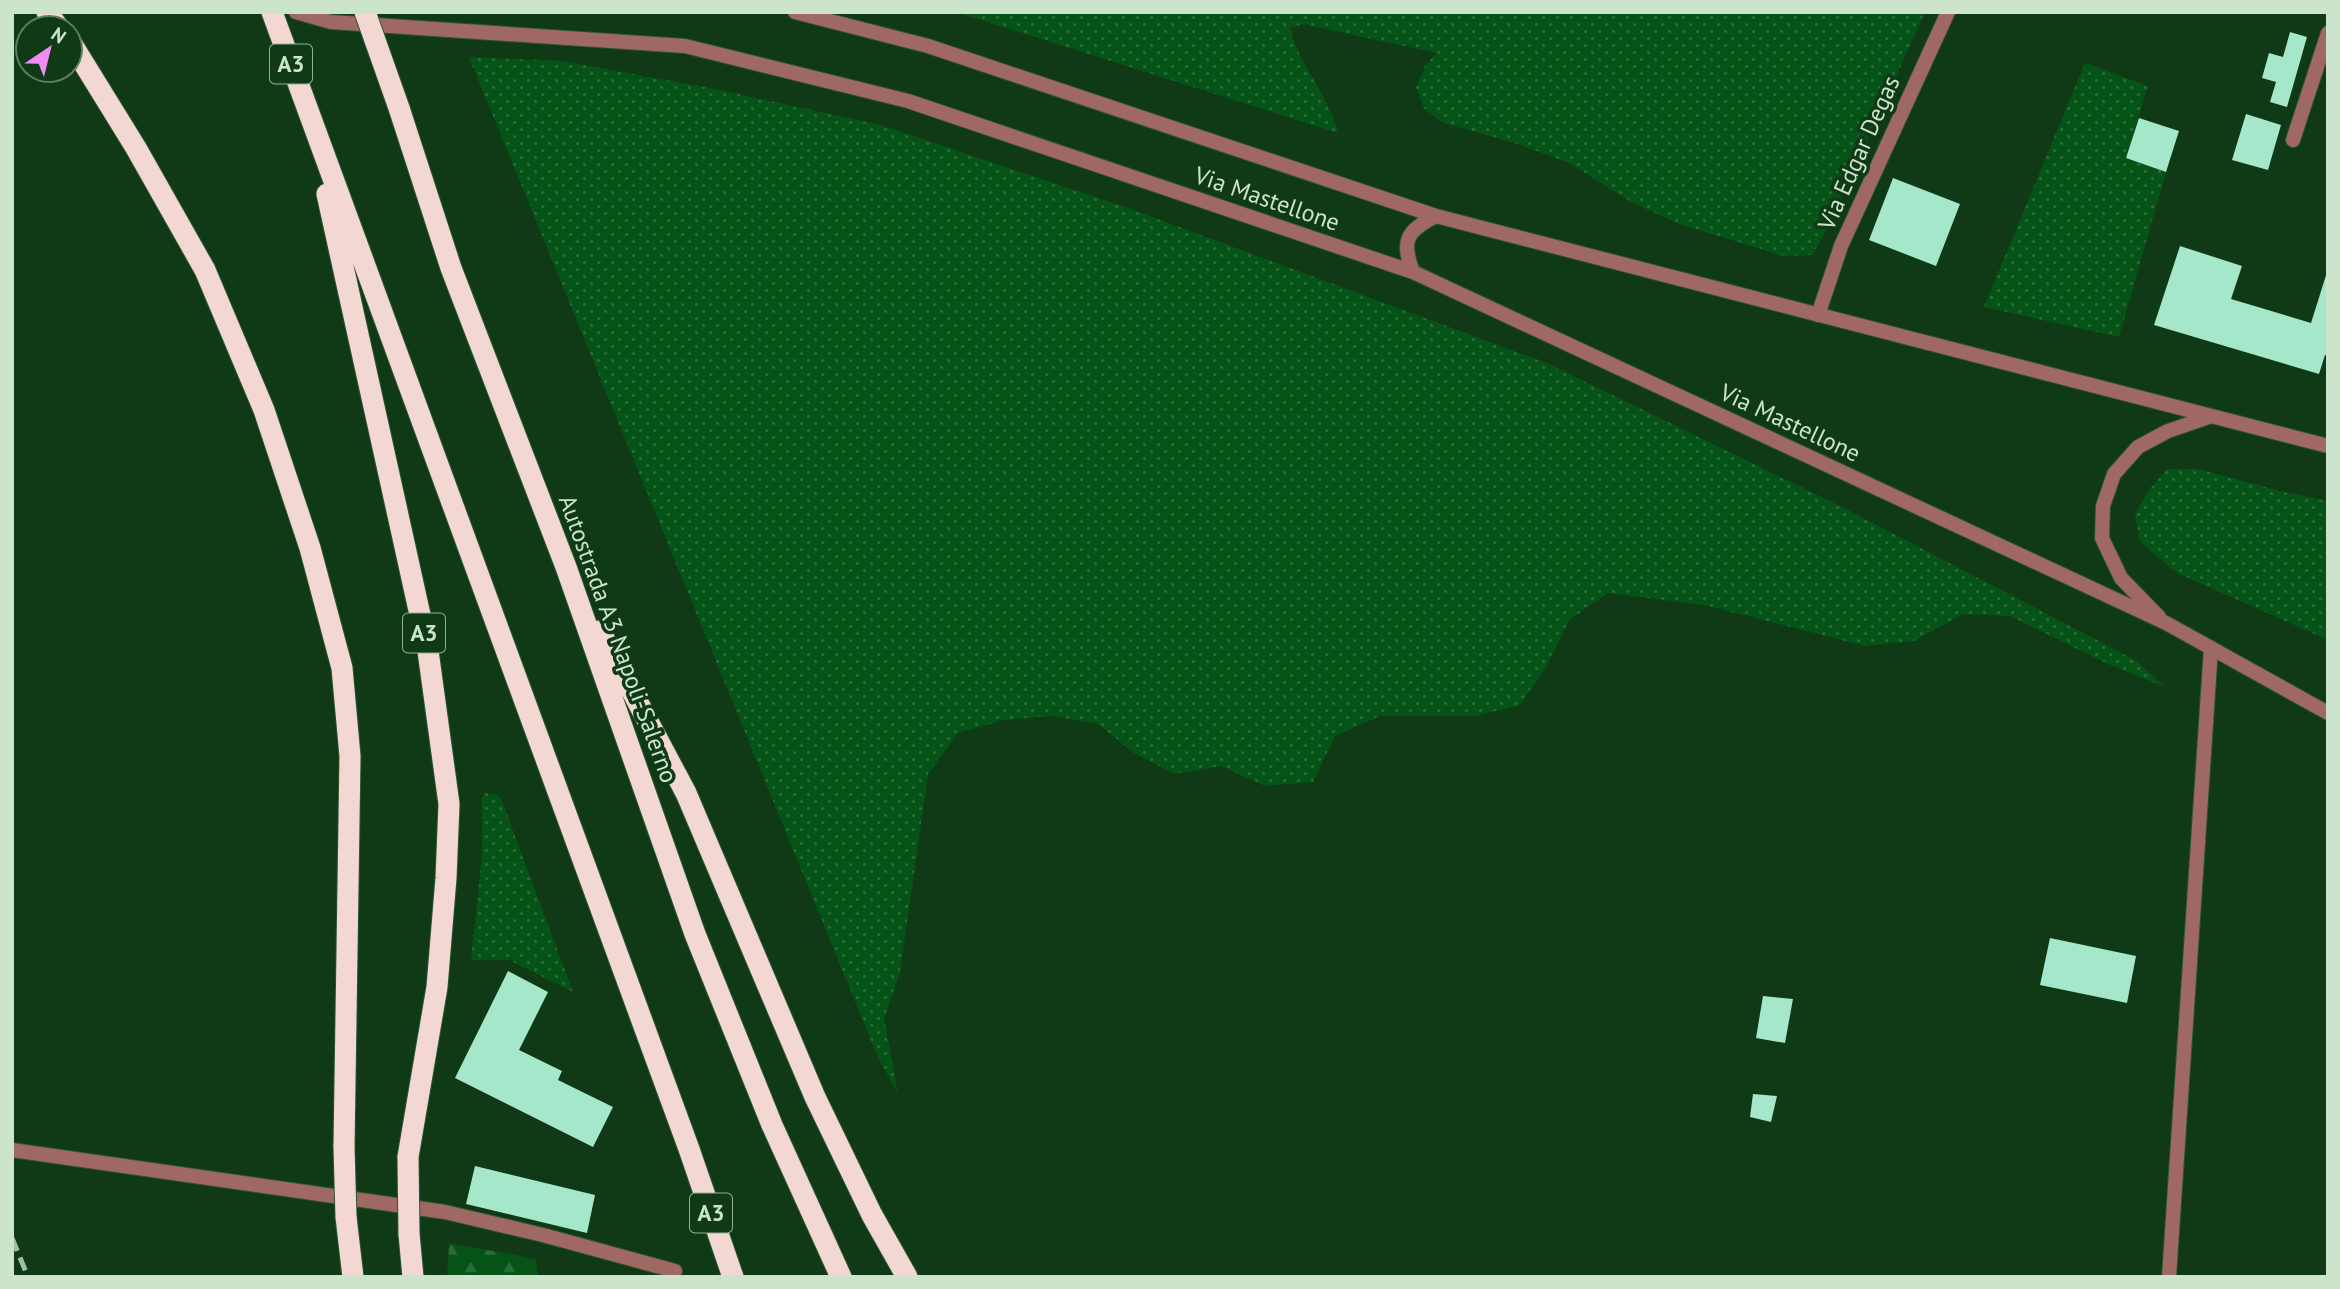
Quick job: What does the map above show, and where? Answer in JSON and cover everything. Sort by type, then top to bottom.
[{"type":"highway","name":"A3","points":[[272,12],[689,1149],[733,1277]]},
{"type":"highway","name":"Autostrada A3 Napoli-Salerno","points":[[365,12],[400,108],[451,268],[566,567],[695,933],[772,1125],[841,1277]]},
{"type":"highway","points":[[84,64],[136,148],[205,270],[264,410],[310,548],[342,668],[351,756],[344,1147],[346,1217],[353,1277]]},
{"type":"highway","name":"A3","points":[[310,116],[428,651],[449,804],[437,987],[408,1157],[409,1234],[413,1277]]},
{"type":"highway","points":[[566,567],[686,793],[815,1097],[872,1215],[907,1277]]},
{"type":"street","name":"Via Mastellone","points":[[296,12],[331,22],[685,46],[908,102],[1413,272],[2166,623],[2328,713]]},
{"type":"street","name":"Via Mastellone","points":[[794,12],[928,46],[1436,216],[2328,446]]},
{"type":"street","name":"Via Edgar Degas","points":[[1818,315],[1842,246],[1948,12]]},
{"type":"street","points":[[2293,140],[2328,33]]},
{"type":"street","points":[[1413,272],[1406,253],[1407,238],[1419,224],[1436,216]]},
{"type":"street","name":"Via Mastellone","points":[[2166,623],[2122,578],[2102,538],[2103,506],[2114,474],[2138,447],[2168,431],[2210,417]]},
{"type":"street","points":[[2169,1277],[2211,648]]},
{"type":"street","points":[[12,1150],[445,1212],[675,1271]]},
{"type":"green space","points":[[956,12],[1925,12],[1824,235],[1812,255],[1784,256],[1679,224],[1631,202],[1569,163],[1515,143],[1443,123],[1424,108],[1416,87],[1426,64],[1437,53],[1303,24],[1290,28],[1300,55],[1334,119],[1338,133]]},
{"type":"green space","points":[[469,57],[562,61],[715,89],[881,125],[1128,208],[1549,364],[1848,510],[2135,660],[2165,687],[2108,664],[2010,616],[1963,614],[1914,641],[1865,646],[1704,605],[1608,593],[1569,620],[1546,667],[1519,706],[1474,716],[1380,716],[1335,736],[1313,782],[1265,786],[1221,766],[1174,774],[1134,753],[1098,724],[1052,716],[1004,720],[958,733],[928,774],[900,972],[884,1019],[898,1094],[877,1055]]},
{"type":"green space","points":[[2085,63],[2148,86],[2126,158],[2166,172],[2119,337],[1984,307]]},
{"type":"green space","points":[[2167,469],[2198,469],[2328,501],[2328,640],[2177,573],[2140,542],[2135,514],[2149,490]]},
{"type":"green space","points":[[485,793],[498,795],[502,801],[573,992],[509,960],[471,960],[482,855],[482,798]]},
{"type":"green space","points":[[449,1243],[536,1259],[538,1277],[447,1277]]},
{"type":"building","points":[[2290,32],[2307,37],[2287,107],[2270,102],[2276,82],[2262,78],[2269,53],[2283,57]]},
{"type":"building","points":[[2246,114],[2281,125],[2268,170],[2232,160]]},
{"type":"building","points":[[2139,118],[2179,131],[2166,172],[2126,158]]},
{"type":"building","points":[[1893,178],[1960,204],[1936,266],[1869,240]]},
{"type":"building","points":[[2180,246],[2242,266],[2231,299],[2311,323],[2328,269],[2328,356],[2325,355],[2319,374],[2154,325]]},
{"type":"building","points":[[2050,938],[2136,956],[2127,1003],[2040,985]]},
{"type":"building","points":[[508,971],[548,992],[519,1050],[562,1071],[558,1080],[613,1107],[593,1147],[455,1078]]},
{"type":"building","points":[[1763,996],[1793,999],[1785,1043],[1756,1038]]},
{"type":"building","points":[[1753,1094],[1777,1096],[1771,1122],[1750,1117]]},
{"type":"building","points":[[475,1166],[595,1195],[587,1233],[466,1204]]},
{"type":"railway","points":[[12,1238],[28,1277]]}]
